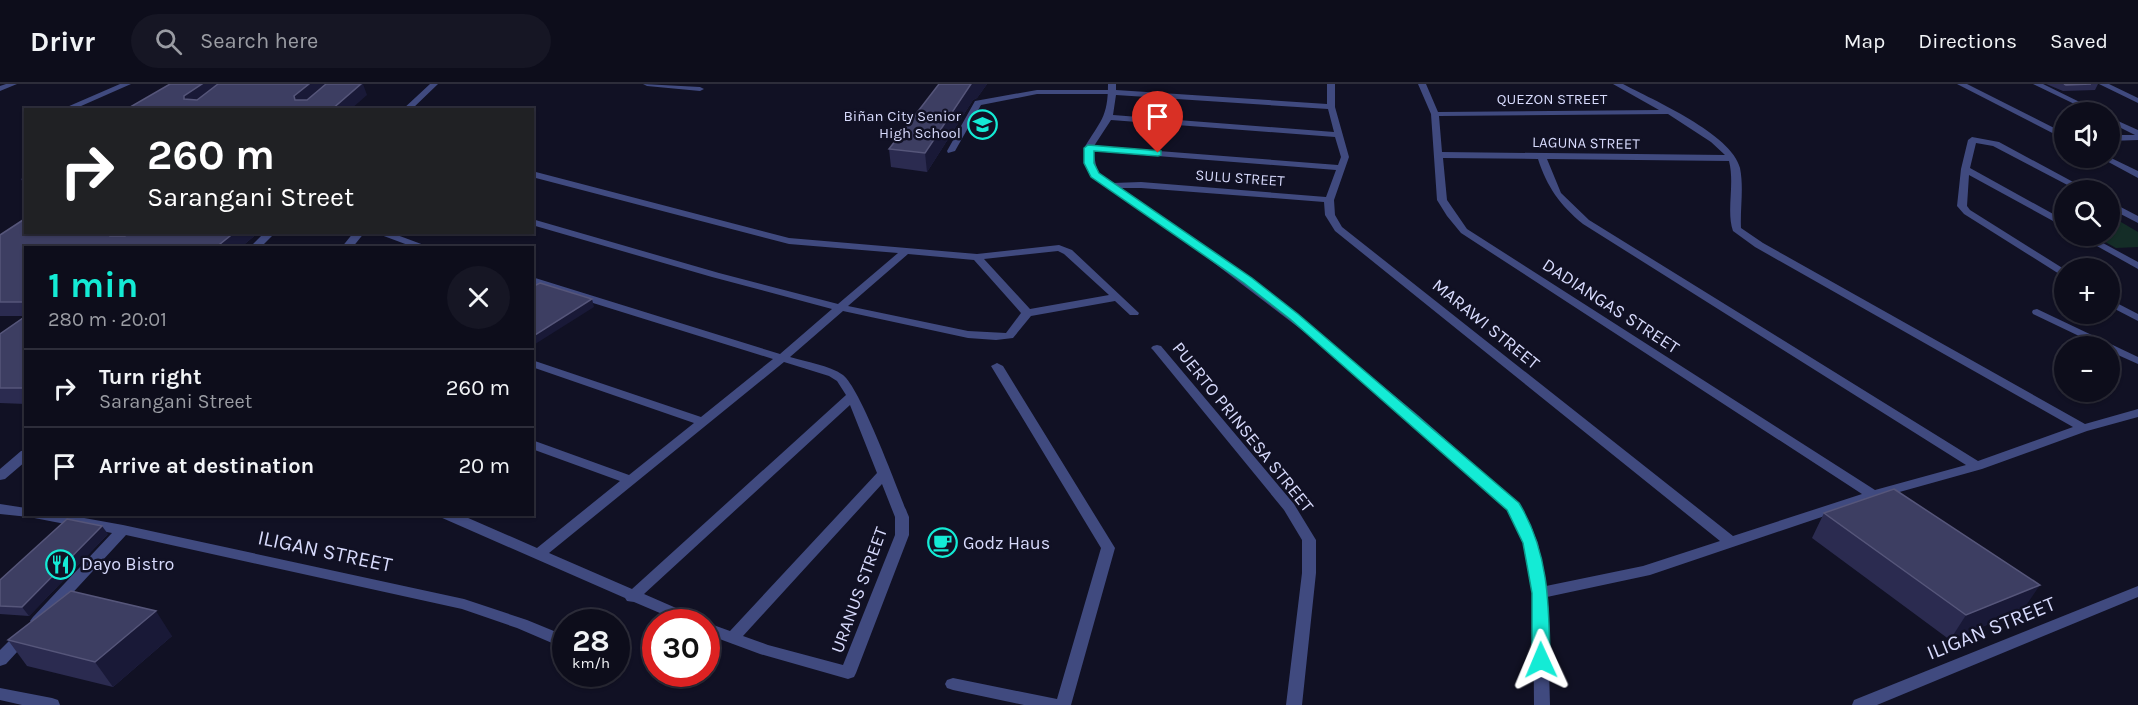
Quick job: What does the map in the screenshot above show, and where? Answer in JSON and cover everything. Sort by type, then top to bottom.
[{"type":"street","points":[[0,89],[13,84]]},
{"type":"street","points":[[69,108],[127,84]]},
{"type":"street","points":[[408,108],[434,84]]},
{"type":"street","points":[[647,84],[700,89]]},
{"type":"street","points":[[1329,200],[1345,157],[1331,107],[1331,84]]},
{"type":"street","name":"DADIANGAS STREET","points":[[1422,84],[1435,114],[1442,200],[1464,231],[1873,495]]},
{"type":"street","points":[[1617,84],[1717,142],[1732,158],[1737,177],[1736,229],[1758,245],[2084,428]]},
{"type":"street","points":[[1961,84],[2054,131]]},
{"type":"street","points":[[2037,84],[2075,102]]},
{"type":"street","points":[[2103,84],[2138,101]]},
{"type":"street","points":[[951,151],[978,103],[1037,92],[1112,88],[1331,107]]},
{"type":"street","points":[[1112,88],[1108,117],[1088,148],[1089,163],[1095,175],[1248,281],[1294,317],[1514,507],[1531,543],[1540,593],[1542,705]]},
{"type":"street","name":"QUEZON STREET","points":[[1435,114],[1668,112]]},
{"type":"street","points":[[1108,117],[1338,135]]},
{"type":"street","points":[[2120,125],[2138,135]]},
{"type":"street","points":[[2120,137],[2138,135]]},
{"type":"street","points":[[2054,268],[1967,212],[1962,206],[1965,169],[1972,140],[1986,141],[2063,180]]},
{"type":"street","points":[[1088,148],[1342,168]]},
{"type":"street","name":"LAGUNA STREET","points":[[1439,155],[1732,158]]},
{"type":"street","points":[[1542,156],[1551,186],[1562,203],[1586,222],[1977,466]]},
{"type":"street","points":[[2120,166],[2138,175]]},
{"type":"street","points":[[1965,169],[2054,218]]},
{"type":"street","points":[[534,175],[789,241],[848,245],[904,253],[977,257],[1059,248],[1068,252],[1134,313]]},
{"type":"street","name":"SULU STREET","points":[[1112,186],[1141,185],[1329,200]]},
{"type":"street","name":"MARAWI STREET","points":[[1329,200],[1330,215],[1338,229],[1731,542]]},
{"type":"street","points":[[2120,210],[2138,220]]},
{"type":"street","points":[[534,223],[840,309],[995,337],[1009,336],[1027,313],[1118,297]]},
{"type":"street","points":[[256,246],[268,234]]},
{"type":"street","points":[[348,246],[358,234]]},
{"type":"street","points":[[384,234],[421,246]]},
{"type":"street","points":[[2102,246],[2138,266]]},
{"type":"street","points":[[538,555],[783,357],[904,253]]},
{"type":"street","points":[[977,257],[1027,313]]},
{"type":"street","name":"URANUS STREET","points":[[534,281],[833,374],[842,379],[852,396],[902,517],[902,535],[848,673],[732,638]]},
{"type":"street","points":[[2120,308],[2138,318]]},
{"type":"street","points":[[2037,312],[2086,336]]},
{"type":"street","name":"PUERTO PRINSESA STREET","points":[[1156,348],[1289,507],[1308,540],[1309,573],[1294,705]]},
{"type":"street","points":[[2120,352],[2138,361]]},
{"type":"street","points":[[534,364],[704,422]]},
{"type":"street","points":[[997,366],[1108,548],[1063,705]]},
{"type":"street","points":[[632,597],[852,396]]},
{"type":"street","points":[[1540,593],[1645,571],[1873,495],[1977,466],[2084,428],[2138,413]]},
{"type":"street","points":[[534,445],[632,481]]},
{"type":"street","points":[[0,476],[24,456]]},
{"type":"street","points":[[720,633],[732,638],[885,472]]},
{"type":"street","points":[[0,508],[24,513]]},
{"type":"street","name":"ILIGAN STREET","points":[[45,516],[123,530],[464,604],[552,636]]},
{"type":"street","points":[[450,516],[662,609]]},
{"type":"street","points":[[0,660],[123,530]]},
{"type":"street","name":"ILIGAN STREET","points":[[1860,705],[2138,591]]},
{"type":"street","points":[[953,684],[1056,705]]},
{"type":"street","points":[[0,694],[52,705]]},
{"type":"green space","points":[[2120,221],[2138,232],[2138,247],[2116,248],[2112,246],[2120,246]]},
{"type":"building","points":[[170,84],[202,84],[184,96],[184,99],[197,100],[218,84],[309,84],[294,96],[295,100],[307,100],[326,84],[361,84],[333,108],[128,108]]},
{"type":"building","points":[[939,84],[971,84],[925,153],[889,149]]},
{"type":"building","points":[[24,219],[24,234],[125,236],[127,234],[232,234],[218,246],[24,246],[24,302],[0,302],[0,235]]},
{"type":"building","points":[[540,283],[592,299],[534,336],[534,286]]},
{"type":"building","points":[[24,317],[24,388],[0,388],[0,334]]},
{"type":"building","points":[[1894,489],[2040,585],[1966,615],[1824,513]]},
{"type":"building","points":[[67,519],[102,526],[22,607],[0,606],[0,580]]},
{"type":"building","points":[[71,591],[156,611],[95,662],[8,640]]},
{"type":"place","name":"Biñan City Senior High School","points":[[982,125]]},
{"type":"place","name":"Godz Haus","points":[[942,543]]},
{"type":"place","name":"Dayo Bistro","points":[[60,564]]},
{"type":"route","points":[[1158,153],[1088,148],[1089,163],[1095,175],[1248,281],[1294,317],[1514,507],[1531,543],[1540,593],[1541,660]]}]
